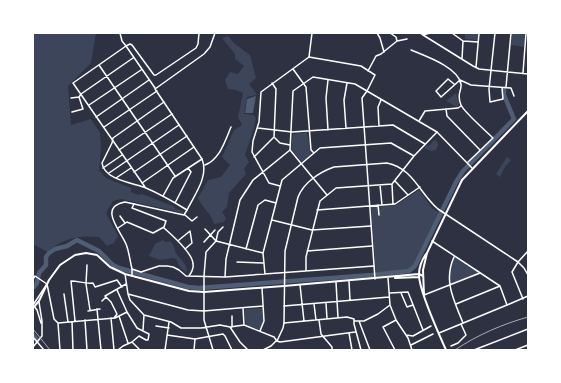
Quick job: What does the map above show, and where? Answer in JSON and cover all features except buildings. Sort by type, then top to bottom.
[{"type":"main road","points":[[446,350],[424,295],[419,276],[422,260],[444,213],[462,180],[472,167],[528,111]]},
{"type":"main road","points":[[424,295],[423,270],[427,252]]},
{"type":"main road","points":[[34,305],[39,301],[47,284],[63,262],[75,255],[84,253],[96,254],[110,267],[125,274],[189,291],[423,276]]},
{"type":"street","points":[[120,33],[122,41],[202,158],[205,165],[204,178],[184,215]]},
{"type":"street","points":[[144,187],[73,83],[130,44],[154,75],[156,75],[196,48],[199,33]]},
{"type":"street","points":[[155,89],[204,54],[210,47],[215,33]]},
{"type":"street","points":[[309,57],[312,33]]},
{"type":"street","points":[[377,33],[384,52]]},
{"type":"street","points":[[390,33],[396,37],[397,41]]},
{"type":"street","points":[[420,33],[476,67],[528,74]]},
{"type":"street","points":[[423,35],[430,33]]},
{"type":"street","points":[[452,33],[463,41],[478,42]]},
{"type":"street","points":[[476,67],[479,33]]},
{"type":"street","points":[[495,33],[491,70],[490,102],[503,99],[502,88]]},
{"type":"street","points":[[506,88],[511,33]]},
{"type":"street","points":[[523,73],[526,33]]},
{"type":"street","points":[[368,71],[376,56],[384,52],[397,41],[407,39]]},
{"type":"street","points":[[462,59],[463,41]]},
{"type":"street","points":[[411,50],[448,67],[460,80],[471,85],[511,88],[514,96]]},
{"type":"street","points":[[280,186],[269,183],[252,152],[253,141],[258,128],[261,92],[309,57],[361,66],[375,75],[362,98],[375,278]]},
{"type":"street","points":[[71,98],[79,97],[81,94],[133,58]]},
{"type":"street","points":[[99,66],[175,176]]},
{"type":"street","points":[[293,68],[306,87],[311,150],[314,154]]},
{"type":"street","points":[[89,105],[141,70]]},
{"type":"street","points":[[327,195],[290,150],[293,91],[312,77],[355,84],[437,132],[472,167]]},
{"type":"street","points":[[454,84],[448,79],[436,91],[441,97],[460,80]]},
{"type":"street","points":[[96,117],[149,80]]},
{"type":"street","points":[[328,80],[326,98],[328,130]]},
{"type":"street","points":[[460,80],[461,84],[458,96],[461,106],[493,138],[468,162]]},
{"type":"street","points":[[346,128],[344,100],[347,83]]},
{"type":"street","points":[[254,158],[274,137],[276,89],[272,84]]},
{"type":"street","points":[[104,127],[157,91]]},
{"type":"street","points":[[72,112],[84,109],[79,97]]},
{"type":"street","points":[[379,126],[378,107],[382,100]]},
{"type":"street","points":[[164,102],[113,138],[102,163],[103,168],[116,178],[129,184],[144,187],[187,210]]},
{"type":"street","points":[[419,121],[425,111],[461,106]]},
{"type":"street","points":[[446,109],[447,116],[480,150]]},
{"type":"street","points":[[119,150],[172,114]]},
{"type":"street","points":[[109,174],[179,125]]},
{"type":"street","points":[[258,128],[292,132],[393,125],[426,144]]},
{"type":"street","points":[[205,165],[217,156],[231,127]]},
{"type":"street","points":[[306,270],[307,250],[320,201],[336,188],[392,184],[414,156],[437,132]]},
{"type":"street","points":[[134,172],[187,136]]},
{"type":"street","points":[[274,137],[280,143],[290,145]]},
{"type":"street","points":[[265,274],[263,253],[282,180],[320,148],[391,143],[414,156]]},
{"type":"street","points":[[142,183],[194,147]]},
{"type":"street","points":[[226,277],[226,259],[240,200],[253,180],[290,150]]},
{"type":"street","points":[[103,168],[122,155]]},
{"type":"street","points":[[163,196],[175,176],[202,158]]},
{"type":"street","points":[[263,350],[271,346],[276,341],[283,328],[286,247],[300,190],[313,178],[334,167],[387,163],[403,170],[413,178],[433,206],[518,262],[528,275]]},
{"type":"street","points":[[116,178],[131,168]]},
{"type":"street","points":[[175,203],[191,172],[188,168]]},
{"type":"street","points":[[395,181],[408,195]]},
{"type":"street","points":[[392,184],[394,204]]},
{"type":"street","points":[[380,185],[382,205]]},
{"type":"street","points":[[317,210],[394,204],[420,187]]},
{"type":"street","points":[[246,249],[258,205],[265,200],[276,203]]},
{"type":"street","points":[[132,275],[126,245],[112,217],[111,212],[115,206],[125,202],[186,215],[192,221],[196,217]]},
{"type":"street","points":[[117,228],[127,222],[153,233],[164,227],[166,221],[132,208],[134,204]]},
{"type":"street","points":[[378,205],[379,215]]},
{"type":"street","points":[[120,216],[125,223]]},
{"type":"street","points":[[272,220],[312,230],[371,226]]},
{"type":"street","points":[[164,227],[185,249],[194,264],[189,276]]},
{"type":"street","points":[[213,350],[206,327],[204,311],[206,252],[216,241],[218,232],[224,227]]},
{"type":"street","points":[[205,229],[216,241],[263,253]]},
{"type":"street","points":[[204,242],[215,230]]},
{"type":"street","points":[[178,241],[190,232],[192,243],[185,249]]},
{"type":"street","points":[[432,241],[500,286],[507,305]]},
{"type":"street","points":[[307,250],[372,246]]},
{"type":"street","points":[[523,299],[512,272],[518,262],[528,251]]},
{"type":"street","points":[[451,346],[458,343],[466,335],[449,285],[450,268],[455,256]]},
{"type":"street","points":[[237,262],[264,263]]},
{"type":"street","points":[[87,265],[86,284],[89,311],[100,309]]},
{"type":"street","points":[[132,269],[141,272],[159,266],[167,266],[173,267],[186,276],[226,277],[374,266]]},
{"type":"street","points":[[424,295],[480,273]]},
{"type":"street","points":[[125,274],[128,294],[135,306],[144,315],[170,322],[182,328],[220,326],[231,327],[244,325],[274,337],[276,341],[280,342],[356,332]]},
{"type":"street","points":[[33,279],[35,276],[47,284],[54,319],[58,323],[60,350]]},
{"type":"street","points":[[388,278],[390,305],[396,320],[406,334],[412,350]]},
{"type":"street","points":[[73,350],[74,321],[71,281],[78,281],[86,284],[93,283],[95,287],[98,287],[117,280],[122,287]]},
{"type":"street","points":[[349,281],[350,300]]},
{"type":"street","points":[[336,282],[338,318]]},
{"type":"street","points":[[42,325],[39,321],[38,310],[34,305],[47,284]]},
{"type":"street","points":[[102,301],[106,297],[105,296],[126,284]]},
{"type":"street","points":[[300,284],[304,321]]},
{"type":"street","points":[[456,304],[500,286]]},
{"type":"street","points":[[260,331],[264,321],[261,287]]},
{"type":"street","points":[[117,290],[127,312],[137,328],[149,334],[148,340],[139,336],[132,342],[122,346],[122,349],[118,350]]},
{"type":"street","points":[[400,292],[407,307],[413,305]]},
{"type":"street","points":[[390,293],[408,292],[423,330]]},
{"type":"street","points":[[64,294],[68,322]]},
{"type":"street","points":[[128,294],[188,310],[204,311],[263,306]]},
{"type":"street","points":[[439,333],[528,296]]},
{"type":"street","points":[[106,297],[111,302],[117,314],[112,318]]},
{"type":"street","points":[[284,306],[389,298]]},
{"type":"street","points":[[36,350],[33,346],[42,336],[39,301]]},
{"type":"street","points":[[326,302],[327,319]]},
{"type":"street","points":[[314,303],[316,320]]},
{"type":"street","points":[[284,323],[338,318],[364,321],[378,314],[390,305]]},
{"type":"street","points":[[243,308],[244,325]]},
{"type":"street","points":[[97,309],[101,350]]},
{"type":"street","points":[[58,323],[112,318],[127,312]]},
{"type":"street","points":[[143,330],[144,315]]},
{"type":"street","points":[[119,316],[128,343]]},
{"type":"street","points":[[232,316],[231,327],[240,342],[248,350]]},
{"type":"street","points":[[112,318],[114,350]]},
{"type":"street","points":[[85,320],[87,350]]},
{"type":"street","points":[[319,320],[321,334],[332,347],[332,350]]},
{"type":"street","points":[[394,350],[384,328],[396,320]]},
{"type":"street","points":[[355,321],[354,324],[361,350]]},
{"type":"street","points":[[359,321],[370,350]]},
{"type":"street","points":[[165,350],[170,322]]},
{"type":"street","points":[[156,326],[169,328]]},
{"type":"street","points":[[406,334],[413,336],[431,326]]},
{"type":"street","points":[[474,350],[528,329]]},
{"type":"street","points":[[349,333],[352,350]]},
{"type":"street","points":[[167,335],[195,339],[223,334],[232,350]]},
{"type":"street","points":[[411,346],[433,334]]},
{"type":"street","points":[[33,337],[44,350]]},
{"type":"street","points":[[194,350],[195,339]]},
{"type":"street","points":[[132,342],[140,350]]},
{"type":"street","points":[[515,350],[528,345]]},
{"type":"shaded area","points":[[33,33],[96,33],[91,63],[68,86],[71,125],[91,119],[100,133],[101,148],[99,170],[106,178],[131,188],[131,192],[138,195],[142,194],[173,206],[176,209],[183,211],[183,213],[121,199],[113,201],[106,213],[118,236],[114,243],[107,246],[99,237],[78,237],[59,243],[47,252],[35,245],[33,247]]},
{"type":"shaded area","points":[[465,33],[478,33],[477,40],[465,39]]},
{"type":"shaded area","points":[[512,33],[525,33],[524,47],[511,45]]},
{"type":"shaded area","points":[[228,36],[235,44],[250,55],[256,78],[249,84],[256,95],[247,97],[244,114],[254,115],[256,118],[245,155],[249,162],[244,169],[246,174],[229,193],[227,207],[222,212],[226,218],[224,222],[214,224],[213,220],[198,198],[208,180],[221,177],[230,165],[222,157],[234,130],[242,125],[238,117],[243,93],[228,89],[225,80],[230,72],[238,74],[244,66],[235,59],[235,54],[222,38]]},
{"type":"shaded area","points":[[456,93],[459,104],[457,107],[446,101]]},
{"type":"shaded area","points":[[256,96],[253,113],[245,113],[247,99]]},
{"type":"shaded area","points":[[307,132],[311,155],[301,161],[291,149],[293,135]]},
{"type":"shaded area","points":[[434,140],[437,141],[438,145],[436,150],[431,151],[424,148],[427,145],[429,146]]},
{"type":"shaded area","points":[[507,157],[511,160],[505,167],[500,177],[496,174]]},
{"type":"shaded area","points":[[419,190],[432,208],[439,213],[414,266],[409,270],[376,274],[371,207],[396,205]]},
{"type":"shaded area","points":[[163,240],[166,242],[170,241],[176,253],[185,265],[187,270],[186,272],[180,267],[177,260],[174,258],[160,260],[149,256],[155,244]]},
{"type":"shaded area","points":[[455,256],[480,273],[449,285],[449,272]]},
{"type":"shaded area","points":[[261,308],[263,319],[259,330],[246,325],[244,311],[246,309]]},
{"type":"waterway","points":[[33,288],[37,283],[39,273],[46,265],[46,257],[49,253],[55,249],[67,246],[77,240],[99,251],[113,265],[119,268],[188,287],[199,288],[409,271],[415,266],[456,182],[463,171],[514,119],[504,95],[504,90]]},
{"type":"waterway","points":[[33,335],[37,340]]},
{"type":"railway","points":[[455,350],[490,330],[528,317]]},
{"type":"railway","points":[[33,329],[50,350]]}]
